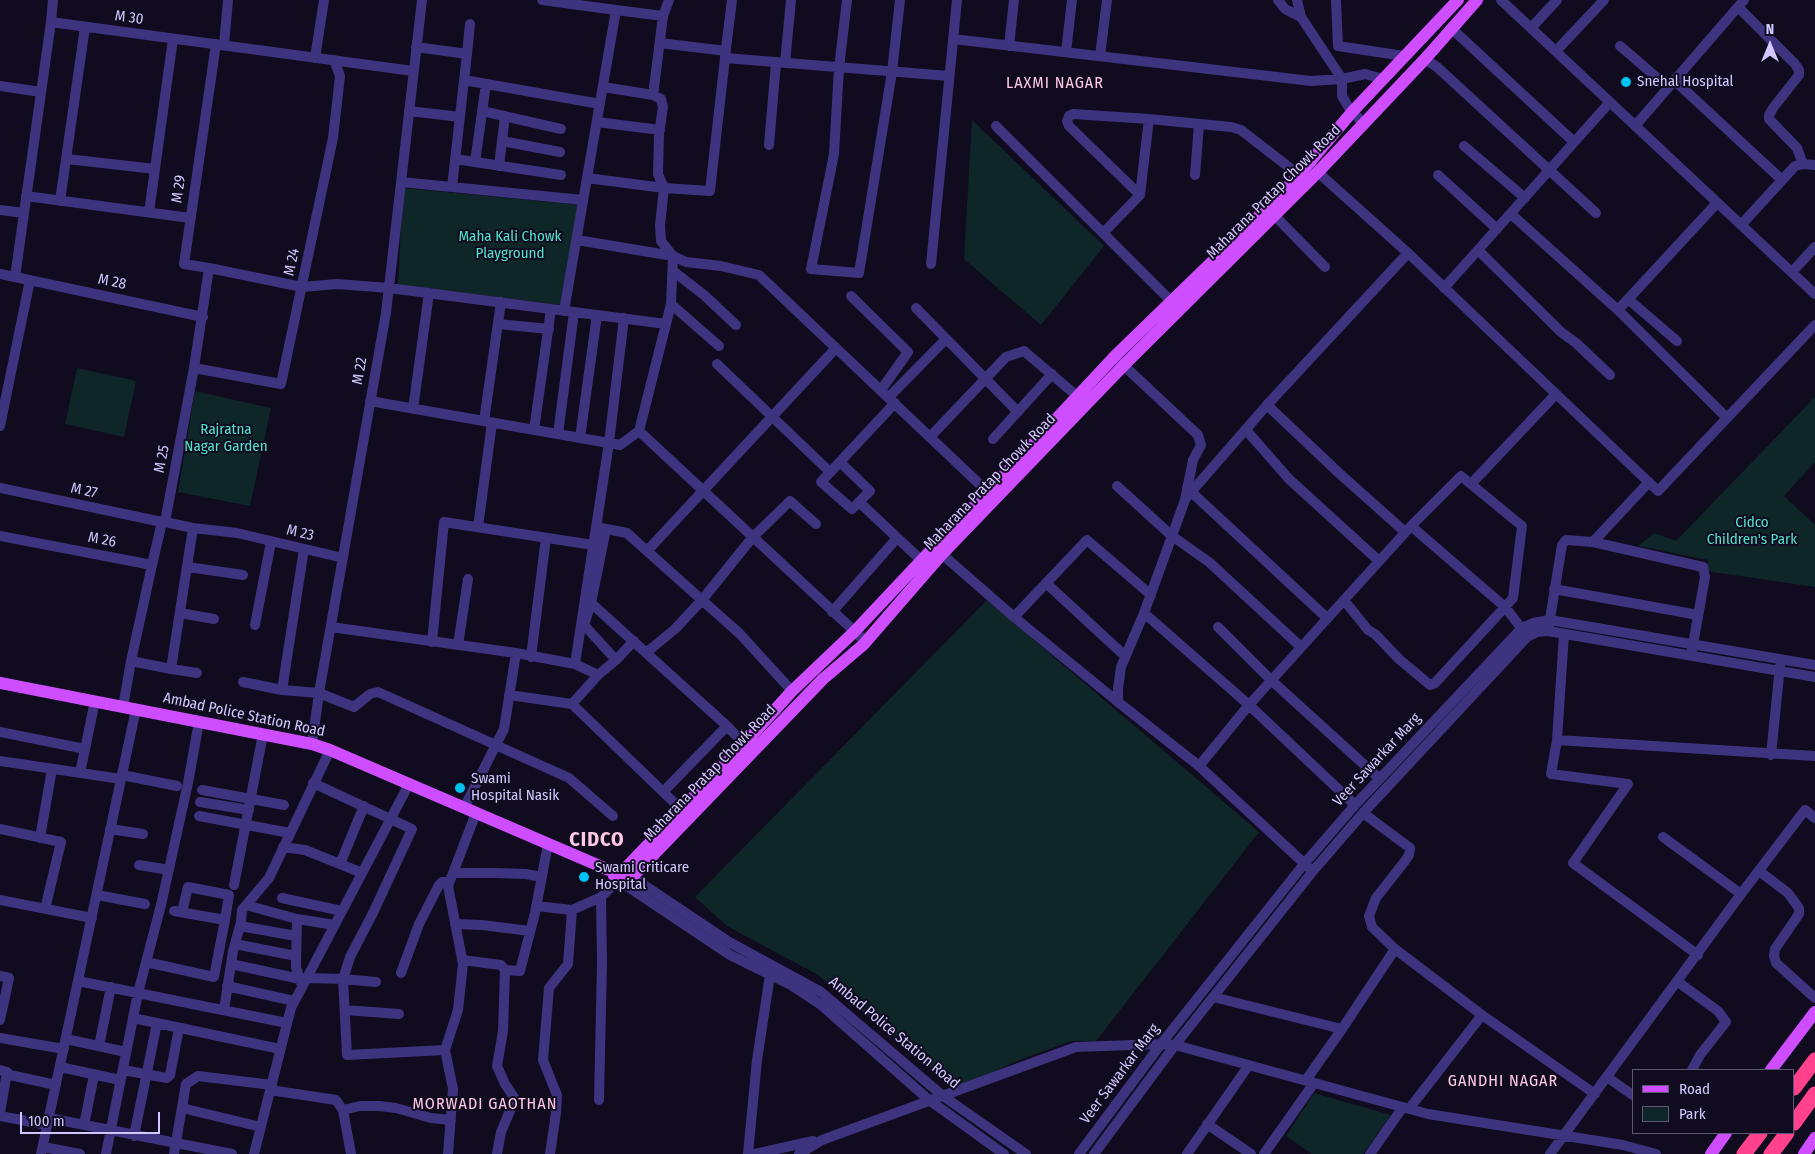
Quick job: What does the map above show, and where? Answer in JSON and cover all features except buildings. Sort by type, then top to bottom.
[{"type":"highway","points":[[1795,1087],[1815,1060]]},
{"type":"highway","points":[[1795,1122],[1815,1094]]},
{"type":"highway","points":[[1745,1153],[1759,1134]]},
{"type":"highway","points":[[1773,1151],[1786,1134]]},
{"type":"main road","name":"Maharana Pratap Chowk Road","points":[[1175,305],[1275,216],[1313,168],[1352,112],[1458,0]]},
{"type":"main road","name":"Maharana Pratap Chowk Road","points":[[624,876],[823,679],[866,642],[938,550],[992,496],[1298,175],[1313,168],[1364,124],[1477,0]]},
{"type":"main road","name":"Maharana Pratap Chowk Road","points":[[992,496],[1077,396],[1119,361]]},
{"type":"main road","name":"Maharana Pratap Chowk Road","points":[[685,814],[792,691],[854,632],[922,560],[938,550]]},
{"type":"main road","name":"Ambad Police Station Road","points":[[0,683],[312,744],[624,876]]},
{"type":"main road","points":[[1772,1069],[1815,1012]]},
{"type":"main road","points":[[1711,1154],[1725,1134]]},
{"type":"main road","points":[[1804,1154],[1815,1138]]},
{"type":"street","points":[[0,274],[15,277],[53,0]]},
{"type":"street","name":"M 29","points":[[209,268],[184,264],[190,218],[228,0]]},
{"type":"street","points":[[315,58],[324,0]]},
{"type":"street","name":"M 22","points":[[312,744],[330,627],[389,288],[422,0]]},
{"type":"street","points":[[542,0],[663,16]]},
{"type":"street","points":[[653,95],[663,16],[669,0]]},
{"type":"street","points":[[587,178],[664,188],[710,191],[732,0]]},
{"type":"street","points":[[768,145],[791,0]]},
{"type":"street","points":[[847,0],[839,68],[834,154],[811,269],[859,274],[892,72],[900,0]]},
{"type":"street","points":[[931,264],[957,0]]},
{"type":"street","points":[[1009,46],[1014,0]]},
{"type":"street","points":[[1066,52],[1072,0]]},
{"type":"street","points":[[1100,56],[1107,0]]},
{"type":"street","points":[[1278,0],[1285,8],[1301,17]]},
{"type":"street","points":[[1297,0],[1301,17],[1342,79],[1342,96],[1352,112],[1364,124]]},
{"type":"street","points":[[1336,0],[1338,46],[1404,56]]},
{"type":"street","points":[[1501,0],[1815,294]]},
{"type":"street","points":[[1531,28],[1557,0]]},
{"type":"street","points":[[1556,51],[1604,0]]},
{"type":"street","points":[[1635,126],[1741,3],[1799,70],[1799,75],[1773,108],[1769,119],[1797,148],[1803,164]]},
{"type":"street","points":[[558,434],[577,240],[616,10]]},
{"type":"street","name":"M 30","points":[[51,22],[413,71]]},
{"type":"street","points":[[452,187],[470,24]]},
{"type":"street","points":[[60,201],[85,27]]},
{"type":"street","points":[[1452,28],[1574,142]]},
{"type":"street","points":[[149,212],[173,39]]},
{"type":"street","points":[[953,39],[1311,81],[1342,79],[1365,74],[1383,79]]},
{"type":"street","points":[[660,43],[780,63],[949,76]]},
{"type":"street","points":[[1620,46],[1671,84],[1782,180]]},
{"type":"street","points":[[416,47],[467,54]]},
{"type":"street","points":[[1425,59],[1438,67],[1596,213]]},
{"type":"street","name":"M 24","points":[[194,368],[281,384],[333,138],[340,76],[334,60]]},
{"type":"street","points":[[464,80],[600,104]]},
{"type":"street","points":[[475,162],[486,84]]},
{"type":"street","points":[[0,86],[41,92]]},
{"type":"street","points":[[370,401],[620,445],[639,432],[671,304],[673,256],[660,241],[664,188],[658,174],[663,102],[653,95],[603,87]]},
{"type":"street","points":[[1444,288],[1610,102]]},
{"type":"street","points":[[409,111],[460,117]]},
{"type":"street","points":[[482,111],[561,129]]},
{"type":"street","points":[[1140,195],[1069,126],[1069,116],[1073,114],[1232,126],[1241,130],[1298,175]]},
{"type":"street","points":[[499,166],[505,116]]},
{"type":"street","points":[[1103,233],[1140,195],[1149,119]]},
{"type":"street","points":[[597,122],[660,130]]},
{"type":"street","points":[[1195,175],[1199,124]]},
{"type":"street","points":[[996,126],[1175,305]]},
{"type":"street","points":[[502,141],[560,152]]},
{"type":"street","points":[[1464,146],[1525,198]]},
{"type":"street","points":[[67,159],[155,169]]},
{"type":"street","points":[[455,159],[561,175]]},
{"type":"street","points":[[1741,225],[1796,166],[1803,164],[1815,165]]},
{"type":"street","points":[[1313,168],[1408,253],[1658,491],[1815,325]]},
{"type":"street","points":[[1438,175],[1497,229]]},
{"type":"street","points":[[401,182],[583,200]]},
{"type":"street","points":[[26,196],[190,218]]},
{"type":"street","points":[[1618,310],[1718,203]]},
{"type":"street","points":[[0,210],[24,213]]},
{"type":"street","points":[[1511,214],[1618,310],[1727,418]]},
{"type":"street","points":[[1275,216],[1325,267]]},
{"type":"street","points":[[577,240],[673,256],[686,262],[721,266],[759,275],[992,496]]},
{"type":"street","points":[[1792,272],[1815,247]]},
{"type":"street","points":[[1478,250],[1561,332],[1576,343],[1610,376]]},
{"type":"street","points":[[1188,493],[1408,253]]},
{"type":"street","points":[[203,317],[209,268],[302,287],[337,284],[389,288],[666,324]]},
{"type":"street","points":[[673,271],[704,295],[736,325]]},
{"type":"street","name":"M 28","points":[[15,277],[203,317]]},
{"type":"street","points":[[0,426],[2,406],[30,280]]},
{"type":"street","points":[[413,409],[429,293]]},
{"type":"street","points":[[851,296],[908,352],[881,390]]},
{"type":"street","points":[[1628,300],[1676,341]]},
{"type":"street","points":[[478,527],[501,302]]},
{"type":"street","points":[[671,304],[719,346]]},
{"type":"street","points":[[916,308],[1018,412]]},
{"type":"street","points":[[534,430],[551,309]]},
{"type":"street","points":[[580,438],[597,315]]},
{"type":"street","name":"M 25","points":[[163,522],[203,317]]},
{"type":"street","points":[[616,660],[584,625],[591,603],[601,528],[624,318]]},
{"type":"street","points":[[498,324],[548,329]]},
{"type":"street","points":[[840,463],[870,491],[852,509],[821,482],[840,463],[946,339]]},
{"type":"street","points":[[647,551],[836,348]]},
{"type":"street","points":[[930,437],[1006,357],[1024,350],[1077,396]]},
{"type":"street","points":[[1118,702],[1121,667],[1151,595],[1188,493],[1194,460],[1201,445],[1198,435],[1119,361]]},
{"type":"street","points":[[717,364],[830,472]]},
{"type":"street","points":[[994,439],[1052,374]]},
{"type":"street","points":[[1471,484],[1556,394]]},
{"type":"street","points":[[1267,406],[1340,474],[1506,607],[1525,632],[1537,632],[1549,626],[1693,645],[1815,665]]},
{"type":"street","points":[[1246,430],[1289,479],[1379,561]]},
{"type":"street","points":[[639,432],[866,642]]},
{"type":"street","points":[[1199,766],[1249,705],[1327,618],[1408,529],[1461,476],[1522,526],[1512,601],[1435,683],[1430,685],[1399,659],[1375,634],[1368,630],[1344,600]]},
{"type":"street","points":[[1593,542],[1649,482]]},
{"type":"street","points":[[1117,486],[1172,536],[1209,562],[1301,647]]},
{"type":"street","name":"M 27","points":[[0,488],[163,522]]},
{"type":"street","points":[[1188,493],[1327,618]]},
{"type":"street","points":[[647,652],[675,629],[702,600],[752,538],[790,501],[816,524]]},
{"type":"street","points":[[859,502],[922,560]]},
{"type":"street","points":[[80,1154],[42,1151],[122,777],[129,708],[131,661],[163,522],[193,528],[171,669]]},
{"type":"street","points":[[432,642],[444,522],[593,545]]},
{"type":"street","name":"M 23","points":[[193,528],[250,536],[343,558]]},
{"type":"street","points":[[575,664],[593,545],[601,528]]},
{"type":"street","points":[[601,528],[627,533],[740,634],[792,691]]},
{"type":"street","name":"M 26","points":[[0,536],[152,565]]},
{"type":"street","points":[[531,657],[546,538]]},
{"type":"street","points":[[832,612],[897,538]]},
{"type":"street","points":[[1014,617],[1087,540],[1151,595]]},
{"type":"street","points":[[1549,626],[1562,545],[1566,540],[1593,542],[1701,565],[1703,567],[1705,577],[1691,656]]},
{"type":"street","points":[[255,626],[271,542]]},
{"type":"street","points":[[282,690],[304,549]]},
{"type":"street","points":[[938,550],[1014,617],[1199,766],[1313,871]]},
{"type":"street","points":[[188,567],[242,576]]},
{"type":"street","points":[[458,645],[468,579]]},
{"type":"street","points":[[1046,583],[1126,656]]},
{"type":"street","points":[[1554,588],[1698,615]]},
{"type":"street","points":[[591,603],[634,640],[744,744]]},
{"type":"street","points":[[180,613],[214,619]]},
{"type":"street","points":[[1144,613],[1249,705],[1359,809],[1410,848],[1409,855],[1405,861],[1376,898],[1370,916],[1372,927],[1395,949],[1482,1015],[1595,1094]]},
{"type":"street","points":[[1549,626],[1564,634],[1815,677]]},
{"type":"street","points":[[330,627],[575,664],[598,675]]},
{"type":"street","points":[[1218,627],[1271,680],[1380,779]]},
{"type":"street","name":"Veer Sawarkar Marg","points":[[1094,1154],[1175,1045],[1313,871],[1380,779],[1525,632]]},
{"type":"street","name":"Veer Sawarkar Marg","points":[[1079,1154],[1161,1044],[1304,864],[1359,809],[1525,632]]},
{"type":"street","points":[[1564,634],[1557,740],[1551,774],[1628,784],[1573,863],[1698,955]]},
{"type":"street","points":[[572,704],[598,675],[616,660],[634,640]]},
{"type":"street","points":[[464,808],[504,729],[516,654]]},
{"type":"street","points":[[1771,755],[1781,660]]},
{"type":"street","points":[[131,661],[197,673]]},
{"type":"street","points":[[243,682],[282,690],[319,693],[354,706],[370,694],[378,692],[569,778],[612,816]]},
{"type":"street","points":[[509,695],[572,704],[685,814]]},
{"type":"street","points":[[80,773],[95,701]]},
{"type":"street","points":[[106,1154],[138,992],[169,870],[199,722]]},
{"type":"street","points":[[663,792],[727,726]]},
{"type":"street","points":[[0,732],[85,749]]},
{"type":"street","points":[[234,885],[263,734]]},
{"type":"street","points":[[1557,740],[1771,755],[1815,756]]},
{"type":"street","points":[[224,1010],[242,910],[269,878],[330,750]]},
{"type":"street","points":[[0,761],[177,786]]},
{"type":"street","points":[[40,838],[52,769]]},
{"type":"street","points":[[314,783],[412,829],[350,958],[343,979],[348,1055],[446,1050]]},
{"type":"street","points":[[254,1154],[294,1001],[409,784]]},
{"type":"street","points":[[202,790],[284,805]]},
{"type":"street","points":[[200,802],[248,810]]},
{"type":"street","points":[[340,864],[364,806]]},
{"type":"street","points":[[1550,1154],[1741,894],[1806,810],[1815,818]]},
{"type":"street","points":[[448,1154],[453,1089],[446,1050],[458,1010],[462,960],[448,886],[476,813]]},
{"type":"street","points":[[199,816],[290,833]]},
{"type":"street","points":[[0,829],[61,842],[44,909]]},
{"type":"street","points":[[110,829],[143,834]]},
{"type":"street","points":[[1663,837],[1741,894]]},
{"type":"street","points":[[505,970],[520,971],[536,906],[548,844]]},
{"type":"street","points":[[283,847],[305,850],[362,873]]},
{"type":"street","points":[[139,865],[169,870]]},
{"type":"street","points":[[1759,871],[1788,893],[1799,908],[1799,914],[1775,949],[1774,956],[1776,963],[1815,998]]},
{"type":"street","points":[[401,973],[419,924],[438,885],[442,882],[451,878],[496,873],[542,876]]},
{"type":"street","points":[[536,906],[572,910],[601,897],[624,876]]},
{"type":"street","name":"Ambad Police Station Road","points":[[624,876],[730,955],[791,985],[820,1004],[929,1100],[1004,1154]]},
{"type":"street","name":"Ambad Police Station Road","points":[[624,876],[729,942],[821,992],[841,1006],[943,1096],[1026,1154]]},
{"type":"street","points":[[146,962],[214,977],[225,920],[229,895],[188,887],[178,912],[225,920]]},
{"type":"street","points":[[96,895],[145,904]]},
{"type":"street","points":[[598,1100],[602,963],[601,897]]},
{"type":"street","points":[[282,898],[342,911]]},
{"type":"street","points":[[0,900],[92,918]]},
{"type":"street","points":[[246,905],[297,919],[334,925]]},
{"type":"street","points":[[550,1154],[557,1095],[543,1060],[549,988],[568,964],[572,910]]},
{"type":"street","points":[[297,919],[296,968],[303,981]]},
{"type":"street","points":[[456,924],[530,931]]},
{"type":"street","points":[[240,926],[296,936]]},
{"type":"street","points":[[235,944],[296,956]]},
{"type":"street","points":[[1264,1154],[1342,1029],[1395,949]]},
{"type":"street","points":[[462,960],[501,965],[505,970],[504,1031],[497,1066],[505,1084],[515,1099],[501,1132],[497,1154]]},
{"type":"street","points":[[231,964],[303,981],[343,979],[376,982]]},
{"type":"street","points":[[748,1154],[757,1060],[770,975]]},
{"type":"street","points":[[0,976],[9,978],[0,1020]]},
{"type":"street","points":[[78,981],[287,1023]]},
{"type":"street","points":[[1678,982],[1718,1011],[1726,1022],[1700,1055],[1697,1069]]},
{"type":"street","points":[[228,986],[294,1001]]},
{"type":"street","points":[[99,1046],[111,987]]},
{"type":"street","points":[[1213,997],[1342,1029]]},
{"type":"street","points":[[345,1010],[399,1014]]},
{"type":"street","points":[[1370,1154],[1482,1015]]},
{"type":"street","points":[[134,1018],[280,1049]]},
{"type":"street","points":[[134,1136],[157,1023]]},
{"type":"street","points":[[60,1067],[94,1075],[147,1075],[162,1079],[167,1078],[170,1075],[179,1028]]},
{"type":"street","points":[[0,1038],[99,1046],[126,1052]]},
{"type":"street","points":[[755,1154],[822,1140],[1076,1047],[1161,1044],[1175,1045],[1428,1114],[1623,1145],[1656,1154]]},
{"type":"street","points":[[1187,1154],[1248,1065]]},
{"type":"street","points":[[56,1084],[10,1075],[4,1071],[0,1114],[110,1131],[134,1136],[174,1149],[232,1154]]},
{"type":"street","points":[[84,1126],[94,1075]]},
{"type":"street","points":[[174,1149],[186,1084],[198,1076],[336,1100],[344,1110],[351,1154]]},
{"type":"street","points":[[1608,1077],[1632,1095]]},
{"type":"street","points":[[344,1110],[360,1106],[378,1106],[396,1108],[431,1118],[451,1120]]},
{"type":"street","points":[[182,1108],[261,1127]]},
{"type":"street","points":[[1207,1124],[1251,1154]]},
{"type":"street","points":[[799,1154],[822,1140]]},
{"type":"street","points":[[1616,1154],[1623,1145]]},
{"type":"green space","points":[[972,120],[1104,246],[1041,325],[964,259]]},
{"type":"green space","name":"Maha Kali Chowk Playground","points":[[403,188],[581,205],[562,305],[398,285]]},
{"type":"green space","points":[[77,368],[136,381],[124,437],[65,424]]},
{"type":"green space","name":"Rajratna Nagar Garden","points":[[195,391],[271,408],[250,506],[178,492]]},
{"type":"green space","name":"Cidco Children's Park","points":[[1815,397],[1815,462],[1784,496],[1815,525],[1815,587],[1706,571],[1708,560],[1638,546],[1654,533],[1676,541]]},
{"type":"green space","points":[[987,600],[1259,832],[1096,1041],[1071,1041],[1017,1061],[956,1090],[818,975],[727,926],[695,897]]},
{"type":"green space","points":[[1314,1093],[1391,1115],[1363,1154],[1312,1154],[1286,1136]]},
{"type":"place","name":"Snehal Hospital","points":[[1626,82]]},
{"type":"place","name":"Swami Hospital Nasik","points":[[460,788]]},
{"type":"place","name":"Swami Criticare Hospital","points":[[584,877]]},
{"type":"district","name":"LAXMI NAGAR","points":[[1055,84]]},
{"type":"district","name":"CIDCO","points":[[597,840]]},
{"type":"district","name":"GANDHI NAGAR","points":[[1503,1082]]},
{"type":"district","name":"MORWADI GAOTHAN","points":[[485,1105]]}]
